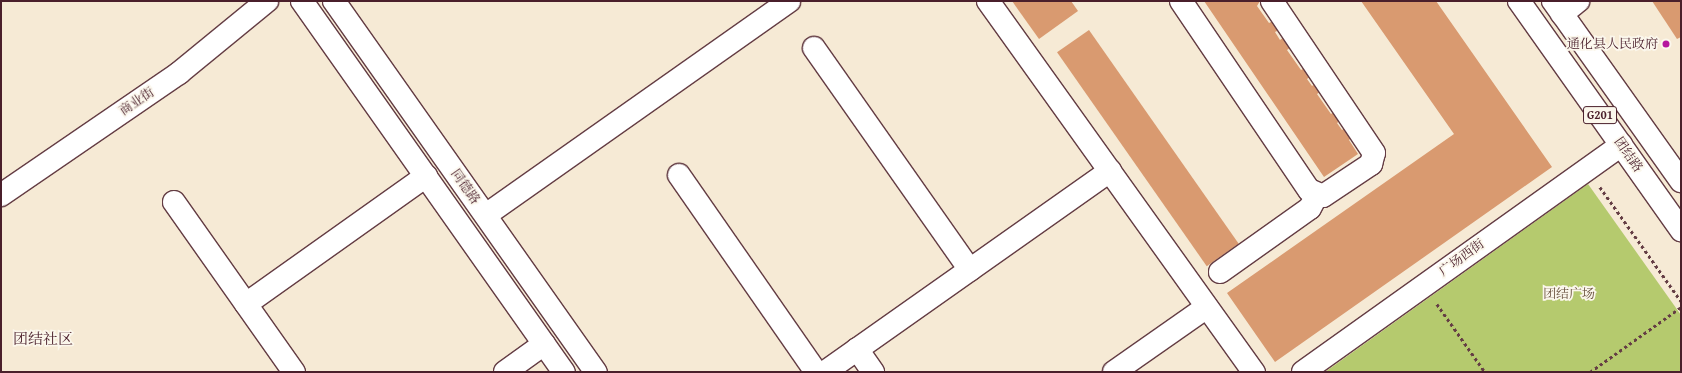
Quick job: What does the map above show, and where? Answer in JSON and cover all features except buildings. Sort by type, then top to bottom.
[{"type":"main road","name":"商业街","points":[[1,195],[179,73],[267,1]]},
{"type":"main road","name":"同德路","points":[[302,1],[564,372]]},
{"type":"main road","name":"同德路","points":[[334,1],[596,372]]},
{"type":"main road","points":[[988,1],[1254,372]]},
{"type":"main road","points":[[1181,1],[1309,190],[1317,195],[1323,196],[1371,164],[1374,153],[1272,1]]},
{"type":"main road","name":"团结路","points":[[1519,1],[1681,230]]},
{"type":"main road","points":[[486,216],[776,5]]},
{"type":"main road","name":"G201","points":[[1564,5],[1681,181]]},
{"type":"main road","points":[[814,48],[970,270]]},
{"type":"main road","name":"广场西街","points":[[1303,372],[1621,145]]},
{"type":"main road","points":[[825,372],[1110,171]]},
{"type":"main road","points":[[679,175],[816,372]]},
{"type":"main road","points":[[246,304],[426,176]]},
{"type":"main road","points":[[1220,272],[1310,208],[1317,195]]},
{"type":"main road","points":[[174,202],[294,372]]},
{"type":"main road","points":[[1114,372],[1207,307]]},
{"type":"main road","points":[[505,372],[544,344]]},
{"type":"main road","points":[[857,349],[873,372]]},
{"type":"path","points":[[1586,169],[1681,302]]},
{"type":"path","points":[[1424,286],[1485,372]]},
{"type":"path","points":[[1590,372],[1681,307]]},
{"type":"green space","name":"团结广场","points":[[1588,184],[1681,315],[1681,372],[1325,372]]},
{"type":"place","name":"通化县人民政府","points":[[1666,44]]},
{"type":"district","name":"团结社区","points":[[43,339]]}]
